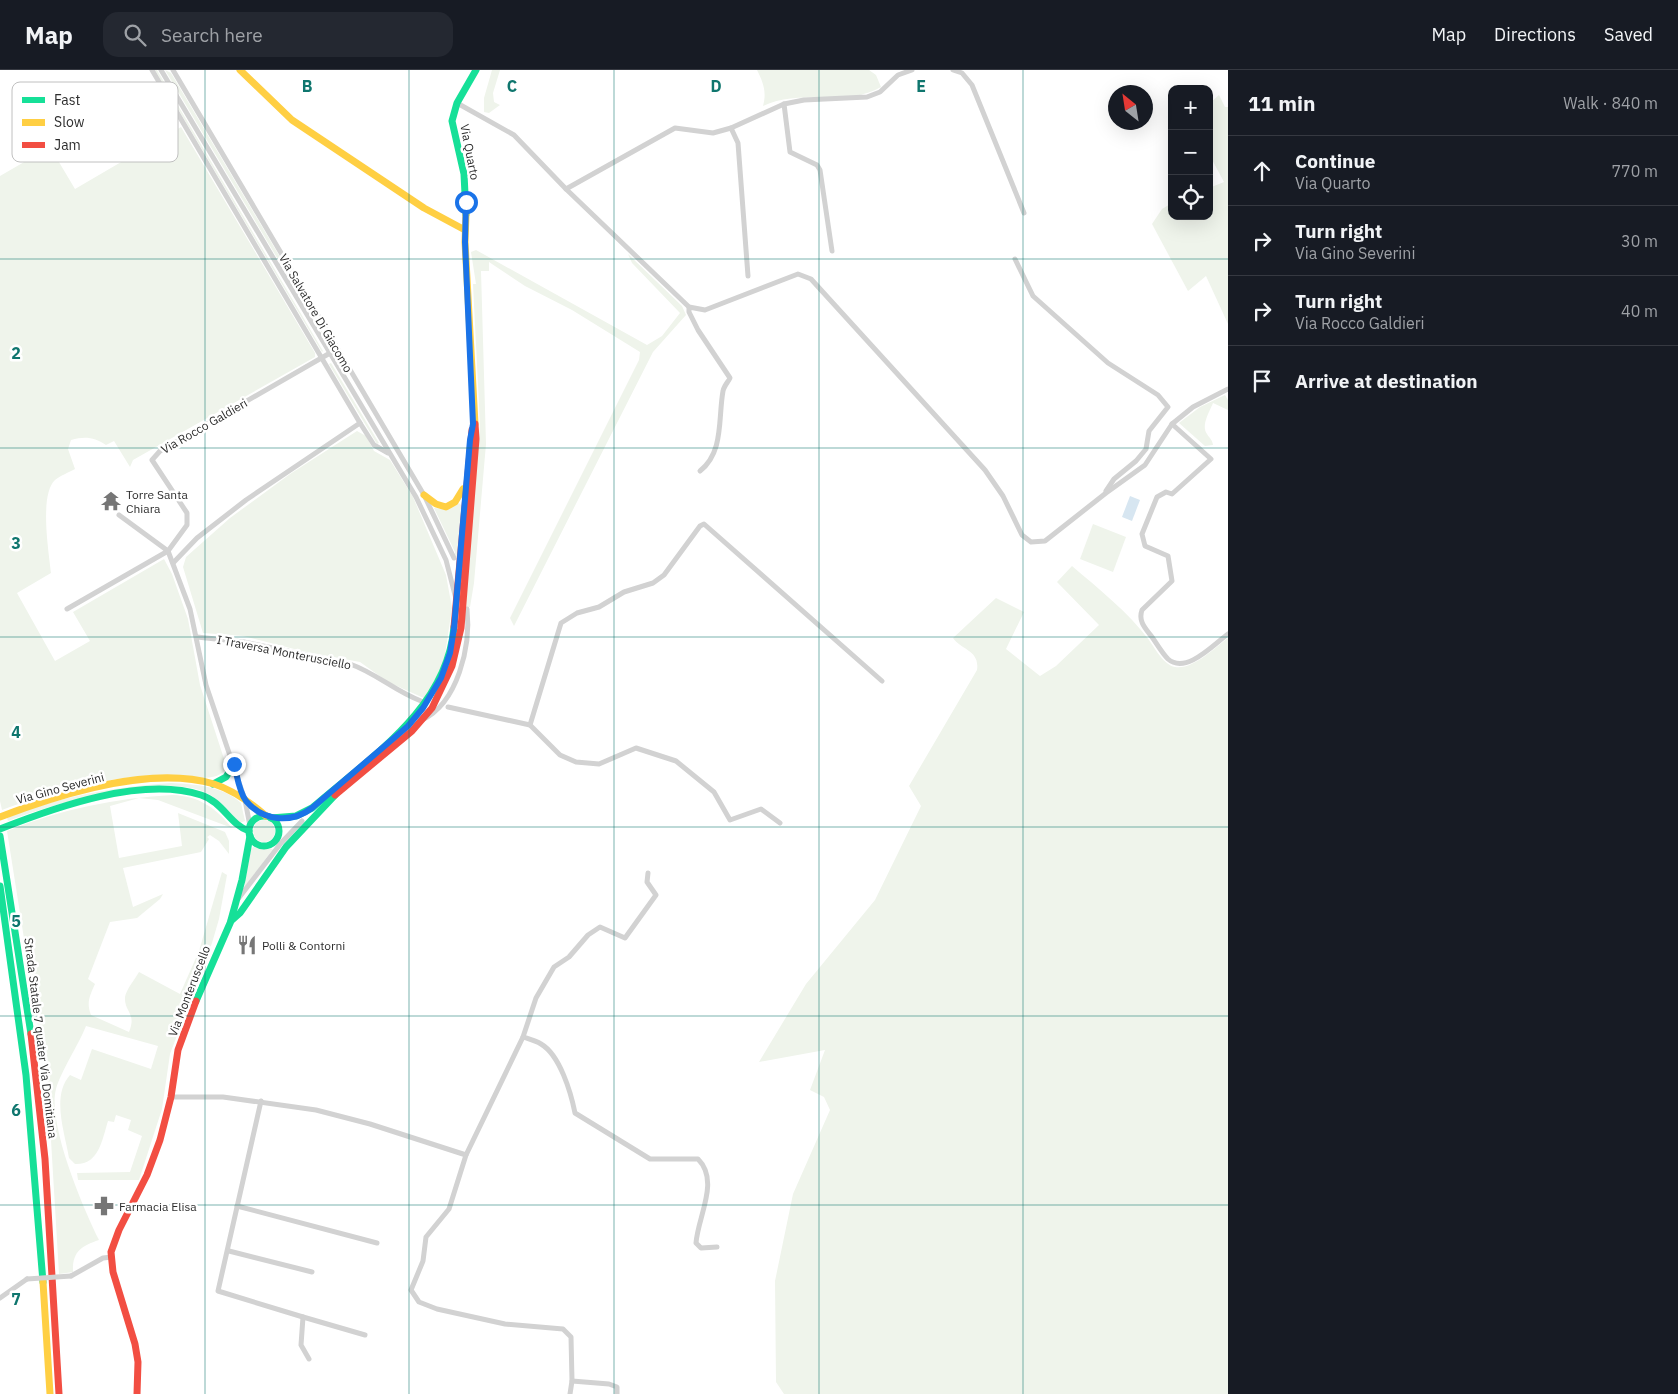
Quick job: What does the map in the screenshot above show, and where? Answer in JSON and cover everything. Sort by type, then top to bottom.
[{"type":"main road","points":[[240,70],[272,103],[292,120],[424,208],[465,230]]},
{"type":"main road","name":"Via Quarto","points":[[268,817],[291,817],[307,812],[396,737],[416,716],[435,690],[446,665],[453,641],[473,424],[465,230],[466,184],[452,127],[457,103],[476,70]]},
{"type":"main road","name":"Via Quarto","points":[[422,721],[432,708],[448,679],[460,639],[476,439],[473,424]]},
{"type":"main road","points":[[424,495],[436,506],[447,506],[458,499],[466,485]]},
{"type":"main road","name":"Via Monteruscello","points":[[137,1394],[138,1362],[135,1344],[114,1272],[112,1257],[114,1241],[150,1166],[171,1097],[178,1050],[188,1016],[213,957],[231,921],[240,913],[281,843],[422,721]]},
{"type":"main road","points":[[213,784],[226,778],[234,764]]},
{"type":"main road","name":"Via Gino Severini","points":[[4,815],[54,798],[116,784],[171,780],[213,784],[245,800],[268,817]]},
{"type":"main road","name":"Via Gino Severini","points":[[0,828],[93,799],[135,792],[171,790],[200,794],[212,800],[224,808],[236,825],[250,831]]},
{"type":"main road","points":[[231,921],[245,868],[246,846],[250,831],[257,818],[268,817],[278,827],[281,843],[260,845],[250,831]]},
{"type":"main road","points":[[236,825],[246,846]]},
{"type":"main road","name":"Strada Statale 7 quater Via Domitiana","points":[[0,836],[18,941],[39,1098],[49,1223],[59,1394]]},
{"type":"main road","name":"Strada Statale 7 quater Via Domitiana","points":[[0,886],[23,1040],[35,1149],[50,1394]]},
{"type":"street","name":"Via Salvatore Di Giacomo","points":[[152,70],[159,82]]},
{"type":"street","name":"Via Salvatore Di Giacomo","points":[[161,70],[168,82]]},
{"type":"street","name":"Via Salvatore Di Giacomo","points":[[173,70],[424,495],[454,558]]},
{"type":"street","points":[[566,189],[675,128],[713,134],[784,104],[804,100],[867,97],[880,92],[898,76],[912,70]]},
{"type":"street","points":[[953,70],[962,73],[972,85],[1024,213]]},
{"type":"street","name":"Via Salvatore Di Giacomo","points":[[178,99],[432,528],[446,560],[456,599]]},
{"type":"street","points":[[457,103],[514,136],[566,189],[689,307],[705,310],[798,274],[808,276],[985,470],[1003,496],[1026,540],[1038,543],[1045,541],[1151,459],[1172,424],[1193,407],[1228,389]]},
{"type":"street","points":[[784,104],[790,152],[817,165],[820,170],[832,251]]},
{"type":"street","name":"Via Salvatore Di Giacomo","points":[[178,114],[374,446],[389,453]]},
{"type":"street","points":[[731,128],[738,143],[748,276]]},
{"type":"street","points":[[1016,259],[1032,296],[1108,363],[1158,395],[1168,407],[1149,431],[1146,449],[1136,461],[1114,479],[1106,492]]},
{"type":"street","points":[[689,307],[688,312],[698,330],[730,378],[723,390],[718,444],[708,463],[700,472]]},
{"type":"street","name":"Via Rocco Galdieri","points":[[168,551],[184,529],[188,517],[186,510],[153,464],[155,455],[337,349]]},
{"type":"street","points":[[174,562],[197,538],[246,500],[360,423]]},
{"type":"street","points":[[1172,424],[1211,458],[1172,494],[1166,492],[1157,497],[1142,534],[1142,540],[1145,546],[1168,556],[1172,581],[1142,610],[1141,622],[1168,659],[1176,663],[1186,663],[1196,658],[1228,634]]},
{"type":"street","points":[[119,515],[168,551],[174,562],[197,637],[206,685],[245,800],[250,831]]},
{"type":"street","points":[[530,725],[561,623],[578,612],[599,607],[624,592],[653,583],[664,575],[700,526],[704,524],[882,681]]},
{"type":"street","points":[[67,609],[168,551]]},
{"type":"street","points":[[422,721],[431,716],[442,705],[454,682],[467,637],[467,609]]},
{"type":"street","name":"I Traversa Monterusciello","points":[[197,637],[244,642],[350,664],[367,670],[387,685],[422,701]]},
{"type":"street","points":[[448,707],[530,725],[560,755],[576,762],[599,764],[636,748],[670,758],[714,792],[730,820],[761,809],[780,823]]},
{"type":"street","points":[[238,899],[281,843],[302,822]]},
{"type":"street","points":[[570,1394],[572,1381],[570,1337],[563,1329],[505,1324],[437,1310],[419,1302],[412,1295],[412,1286],[423,1261],[426,1236],[449,1209],[466,1155],[523,1037],[536,998],[554,966],[569,957],[588,935],[600,927],[625,938],[656,895],[647,882],[648,873]]},
{"type":"street","points":[[523,1037],[543,1044],[557,1062],[570,1089],[575,1113],[650,1159],[698,1159],[706,1168],[709,1181],[696,1243],[702,1248],[717,1247]]},
{"type":"street","points":[[171,1097],[223,1097],[341,1116],[466,1155]]},
{"type":"street","points":[[261,1102],[237,1206],[229,1251],[218,1291],[365,1335]]},
{"type":"street","points":[[237,1206],[377,1243]]},
{"type":"street","points":[[229,1251],[312,1272]]},
{"type":"street","points":[[0,1298],[27,1279],[71,1276],[103,1258],[112,1257]]},
{"type":"street","points":[[303,1316],[301,1345],[309,1359]]},
{"type":"street","points":[[572,1381],[610,1384],[617,1388],[617,1394]]},
{"type":"shaded area","points":[[155,70],[157,70],[164,82],[162,82]]},
{"type":"shaded area","points":[[165,70],[171,73],[176,82],[172,82]]},
{"type":"shaded area","points":[[492,70],[500,70],[493,93],[494,102],[500,105],[489,113],[484,112],[484,98]]},
{"type":"shaded area","points":[[757,70],[869,70],[876,75],[881,87],[868,93],[854,96],[792,98],[763,106],[764,87]]},
{"type":"shaded area","points":[[178,85],[315,316],[326,340],[178,92]]},
{"type":"shaded area","points":[[1219,95],[1225,107],[1228,107],[1228,324],[1206,276],[1188,291],[1152,224],[1162,209],[1168,205],[1168,220],[1213,220],[1213,186],[1224,182],[1213,161],[1213,100]]},
{"type":"shaded area","points":[[178,106],[323,351],[178,109]]},
{"type":"shaded area","points":[[181,127],[315,353],[315,357],[133,460],[130,467],[114,441],[106,445],[89,438],[71,440],[68,449],[75,469],[55,480],[50,487],[47,498],[46,525],[51,573],[17,593],[55,661],[90,641],[73,612],[164,559],[172,574],[188,619],[200,685],[227,768],[222,773],[208,778],[166,775],[103,781],[62,790],[2,810],[0,801],[0,176],[24,162],[59,162],[75,189],[121,162],[178,162],[178,129]]},
{"type":"shaded area","points":[[476,250],[647,345],[662,336],[680,313],[632,263],[628,254],[682,306],[686,315],[653,352],[514,626],[510,618],[639,360],[640,352],[572,310],[525,286],[489,262],[489,271],[481,271],[486,444],[474,583],[470,607],[465,608],[480,425],[473,284],[476,284],[471,252]]},
{"type":"shaded area","points":[[331,363],[379,443],[377,444],[329,364]]},
{"type":"shaded area","points":[[1225,395],[1228,400],[1228,410],[1213,403],[1208,415],[1205,430],[1213,445],[1205,446],[1179,423],[1200,407]]},
{"type":"shaded area","points":[[357,431],[366,436],[374,451],[390,460],[413,497],[446,575],[452,608],[444,661],[426,699],[388,682],[360,662],[302,651],[243,636],[203,633],[183,567],[186,557],[230,518],[290,474]]},
{"type":"shaded area","points":[[1130,496],[1140,500],[1132,521],[1122,517]]},
{"type":"shaded area","points":[[459,503],[462,506],[457,557],[455,558],[455,552],[434,508],[447,509]]},
{"type":"shaded area","points":[[1093,524],[1126,537],[1113,572],[1080,559]]},
{"type":"shaded area","points":[[1072,566],[1123,610],[1160,656],[1171,666],[1182,667],[1196,662],[1228,638],[1228,1394],[784,1394],[776,1382],[775,1281],[793,1194],[830,1110],[824,1097],[810,1090],[825,1050],[759,1062],[806,984],[875,900],[921,806],[909,786],[977,670],[976,658],[973,654],[953,638],[996,598],[1024,612],[1006,649],[1040,676],[1056,666],[1099,625],[1057,582]]},
{"type":"shaded area","points":[[171,783],[199,785],[217,789],[234,797],[241,803],[245,821],[240,823],[218,801],[202,791],[183,787],[160,786],[105,793],[50,807],[8,821],[7,818],[67,798],[108,790]]},
{"type":"shaded area","points":[[173,795],[191,798],[213,809],[232,828],[158,800],[140,798]]},
{"type":"shaded area","points":[[138,798],[110,806],[119,858],[182,846],[178,813],[225,832],[229,841],[229,854],[219,841],[210,835],[207,837],[209,839],[201,852],[123,868],[133,907],[163,894],[160,899],[137,918],[110,922],[88,979],[95,984],[90,995],[91,1015],[129,1032],[132,1021],[126,1006],[125,997],[129,988],[139,972],[180,994],[199,951],[222,872],[227,875],[219,919],[212,943],[170,1054],[162,1109],[139,1180],[78,1180],[77,1173],[130,1172],[142,1136],[128,1130],[131,1120],[116,1115],[114,1122],[108,1121],[101,1143],[94,1156],[83,1163],[75,1164],[69,1158],[61,1115],[61,1093],[70,1075],[81,1080],[92,1049],[151,1069],[158,1046],[86,1026],[62,1074],[56,1089],[55,1104],[61,1143],[84,1208],[99,1240],[83,1247],[79,1251],[74,1259],[73,1272],[59,1274],[48,1090],[7,831],[27,823],[89,806]]},
{"type":"shaded area","points":[[260,820],[268,820],[275,827],[275,835],[268,842],[260,842],[253,835],[253,827]]},
{"type":"shaded area","points":[[253,847],[273,849],[244,888],[251,849]]},
{"type":"traffic: fast","points":[[466,214],[464,174],[452,121],[457,103],[476,70]]},
{"type":"traffic: fast","points":[[271,818],[296,816],[312,808],[402,730],[421,708],[437,683],[448,657],[454,627]]},
{"type":"traffic: fast","points":[[213,784],[226,777],[234,764]]},
{"type":"traffic: fast","points":[[0,829],[47,812],[99,797],[153,789],[178,790],[209,798],[237,824],[249,831]]},
{"type":"traffic: fast","points":[[196,1001],[231,921],[240,913],[286,847],[335,795]]},
{"type":"traffic: fast","points":[[264,816],[270,817],[278,825],[279,831],[278,837],[270,845],[264,846],[258,845],[250,837],[249,831],[250,825],[258,817],[264,816]]},
{"type":"traffic: fast","points":[[0,836],[31,1034]]},
{"type":"traffic: fast","points":[[231,920],[242,880],[250,836]]},
{"type":"traffic: fast","points":[[0,886],[26,1075],[43,1282]]},
{"type":"traffic: slow","points":[[240,70],[292,120],[424,208],[465,230]]},
{"type":"traffic: slow","points":[[466,214],[465,242],[475,424]]},
{"type":"traffic: slow","points":[[424,495],[436,504],[446,507],[455,502],[463,489]]},
{"type":"traffic: slow","points":[[0,817],[77,791],[134,780],[162,778],[189,779],[214,784],[242,797],[266,816]]},
{"type":"traffic: slow","points":[[43,1282],[50,1394]]},
{"type":"traffic: jam","points":[[335,795],[412,731],[432,708],[452,666],[461,628],[476,439],[475,424]]},
{"type":"traffic: jam","points":[[454,627],[472,430]]},
{"type":"traffic: jam","points":[[137,1394],[138,1362],[135,1344],[113,1272],[111,1252],[119,1230],[147,1175],[160,1140],[171,1097],[178,1050],[196,1001]]},
{"type":"traffic: jam","points":[[31,1034],[45,1159],[59,1394]]},
{"type":"place","name":"Torre Santa Chiara","points":[[111,501]]},
{"type":"place","name":"Polli & Contorni","points":[[247,945]]},
{"type":"place","name":"Farmacia Elisa","points":[[104,1206]]},
{"type":"route","points":[[234,764],[245,800],[266,816],[286,818],[307,812],[408,726],[423,708],[441,678],[453,641],[470,440],[473,424],[465,242],[466,202]]}]
